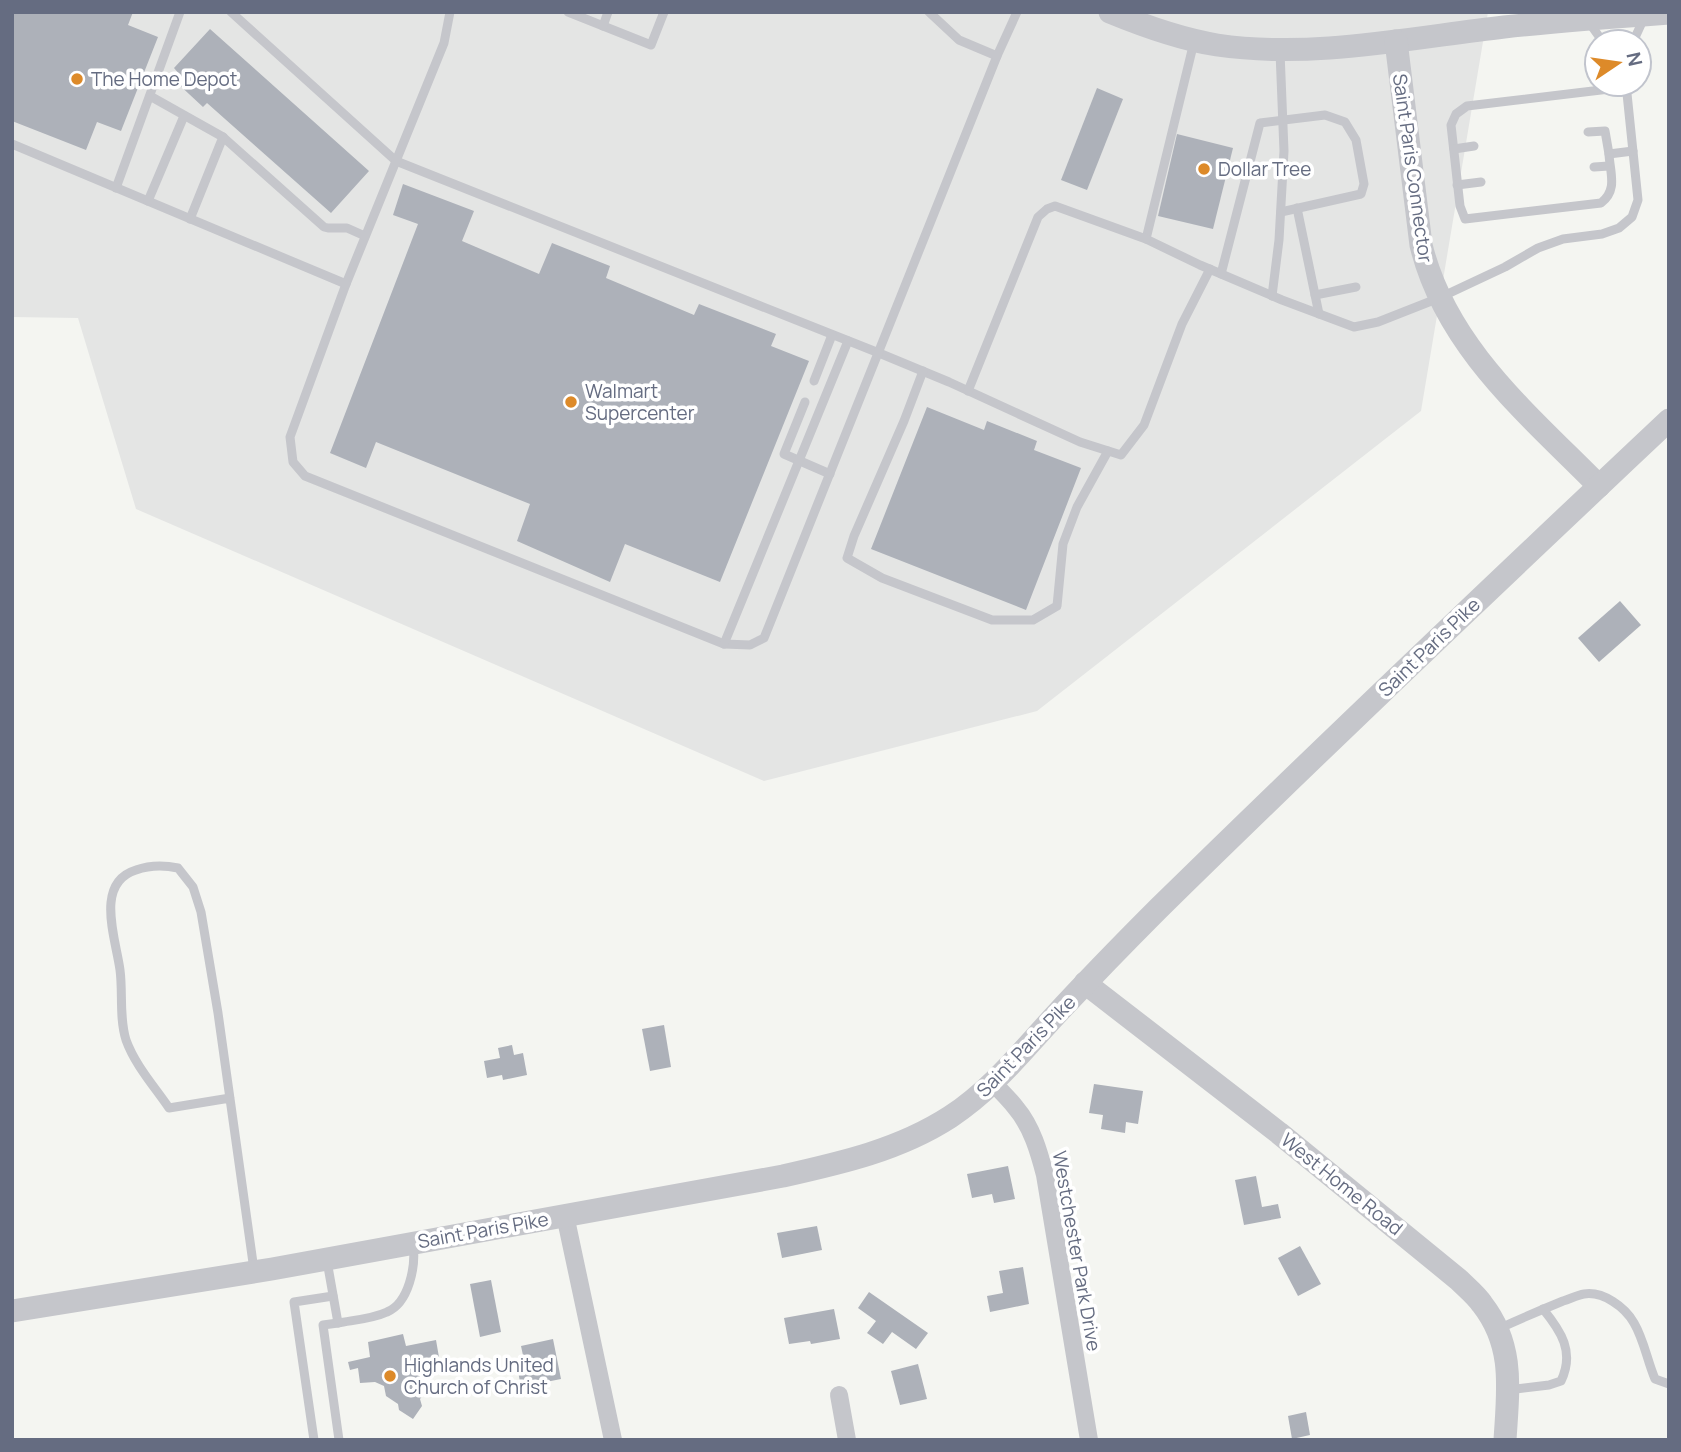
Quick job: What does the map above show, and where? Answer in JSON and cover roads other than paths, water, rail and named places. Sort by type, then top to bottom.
[{"type":"street","points":[[1110,12],[1150,28],[1216,45],[1280,50],[1355,46],[1506,27],[1657,14]]},
{"type":"street","name":"Saint Paris Connector","points":[[1396,41],[1420,245],[1439,298],[1472,352],[1518,404],[1599,486]]},
{"type":"street","name":"Saint Paris Pike","points":[[12,1311],[254,1272],[783,1176],[842,1163],[916,1136],[947,1119],[993,1083],[1158,909],[1669,420]]},
{"type":"street","name":"West Home Road","points":[[1085,983],[1279,1133],[1459,1280],[1480,1301],[1491,1315],[1504,1347],[1509,1376],[1505,1440]]},
{"type":"street","name":"Westchester Park Drive","points":[[993,1083],[1018,1110],[1039,1150],[1089,1440]]},
{"type":"street","points":[[565,1215],[613,1440]]},
{"type":"street","points":[[839,1395],[847,1440]]},
{"type":"lane","points":[[116,188],[180,12]]},
{"type":"lane","points":[[231,12],[396,161],[878,353],[1080,442],[1121,455],[1144,425],[1182,324],[1210,269]]},
{"type":"lane","points":[[450,12],[444,43],[346,284],[290,437],[293,462],[305,476],[724,644],[750,645],[764,638],[1017,12]]},
{"type":"lane","points":[[568,12],[651,45],[664,12]]},
{"type":"lane","points":[[603,26],[608,12]]},
{"type":"lane","points":[[929,12],[959,40],[997,56]]},
{"type":"lane","points":[[1645,28],[1657,14]]},
{"type":"lane","points":[[1587,20],[1593,28]]},
{"type":"lane","points":[[1146,239],[1194,40]]},
{"type":"lane","points":[[1272,296],[1279,240],[1283,151],[1280,50]]},
{"type":"lane","points":[[1583,91],[1467,106],[1456,114],[1451,125],[1460,206],[1465,219],[1601,203],[1612,189],[1605,131],[1588,132]]},
{"type":"lane","points":[[150,96],[223,137],[324,227],[347,228],[365,236]]},
{"type":"lane","points":[[968,391],[1038,217],[1047,209],[1055,206],[1146,239],[1272,296],[1354,327],[1378,322],[1439,298],[1538,248],[1563,239],[1602,234],[1619,228],[1632,217],[1638,200],[1627,98]]},
{"type":"lane","points":[[1221,274],[1260,123],[1325,115],[1345,122],[1356,140],[1364,184],[1361,194],[1281,212]]},
{"type":"lane","points":[[148,201],[184,116]]},
{"type":"lane","points":[[190,219],[223,137]]},
{"type":"lane","points":[[12,145],[346,284]]},
{"type":"lane","points":[[1454,149],[1474,146]]},
{"type":"lane","points":[[1609,154],[1633,150]]},
{"type":"lane","points":[[1594,167],[1609,166]]},
{"type":"lane","points":[[1457,185],[1481,182]]},
{"type":"lane","points":[[1297,208],[1319,314]]},
{"type":"lane","points":[[1315,295],[1356,287]]},
{"type":"lane","points":[[814,381],[832,335]]},
{"type":"lane","points":[[724,644],[848,341]]},
{"type":"lane","points":[[923,372],[847,558],[881,578],[992,620],[1033,620],[1057,606],[1063,544],[1077,507],[1108,451]]},
{"type":"lane","points":[[805,402],[784,454],[830,474]]},
{"type":"lane","points":[[230,1098],[169,1108],[134,1057],[125,1037],[120,972],[110,909],[116,882],[124,874],[154,866],[178,867],[193,887],[201,912],[218,1013],[230,1098],[254,1272]]},
{"type":"lane","points":[[339,1440],[323,1325],[375,1316],[395,1307],[403,1296],[411,1274],[414,1262],[413,1243]]},
{"type":"lane","points":[[327,1259],[338,1323]]},
{"type":"lane","points":[[1498,1329],[1585,1294],[1599,1295],[1614,1302],[1632,1320],[1655,1379],[1669,1384]]},
{"type":"lane","points":[[314,1440],[294,1302],[333,1296]]},
{"type":"lane","points":[[1508,1390],[1561,1381],[1567,1369],[1566,1349],[1559,1328],[1543,1309]]},
{"type":"place","name":"The Home Depot","points":[[77,79]]},
{"type":"place","name":"Dollar Tree","points":[[1204,169]]},
{"type":"place","name":"Walmart Supercenter","points":[[571,402]]},
{"type":"place","name":"Highlands United Church of Christ","points":[[390,1376]]}]
